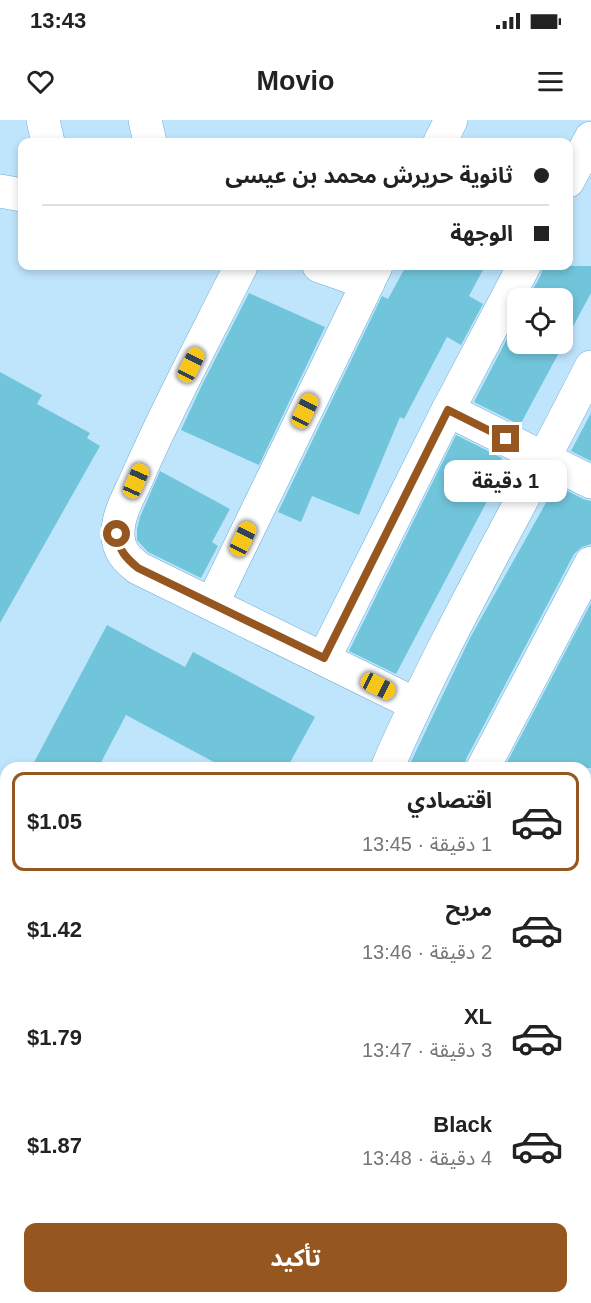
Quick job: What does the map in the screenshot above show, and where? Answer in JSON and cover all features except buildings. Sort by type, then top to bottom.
[{"type":"street","points":[[43,120],[47,138]]},
{"type":"street","points":[[145,120],[149,138]]},
{"type":"street","points":[[442,138],[451,120]]},
{"type":"street","points":[[573,172],[591,138]]},
{"type":"street","points":[[0,191],[18,194]]},
{"type":"street","points":[[239,270],[152,444],[121,514],[117,534],[119,546],[125,558],[138,568],[415,704]]},
{"type":"street","points":[[212,603],[372,274],[346,270]]},
{"type":"street","points":[[324,658],[448,410],[522,270]]},
{"type":"street","points":[[390,762],[415,704],[545,459],[591,367]]},
{"type":"street","points":[[448,410],[591,482]]},
{"type":"street","points":[[486,762],[591,563]]},
{"type":"route","points":[[117,534],[119,546],[125,558],[138,568],[324,658],[448,410],[506,439]]}]
